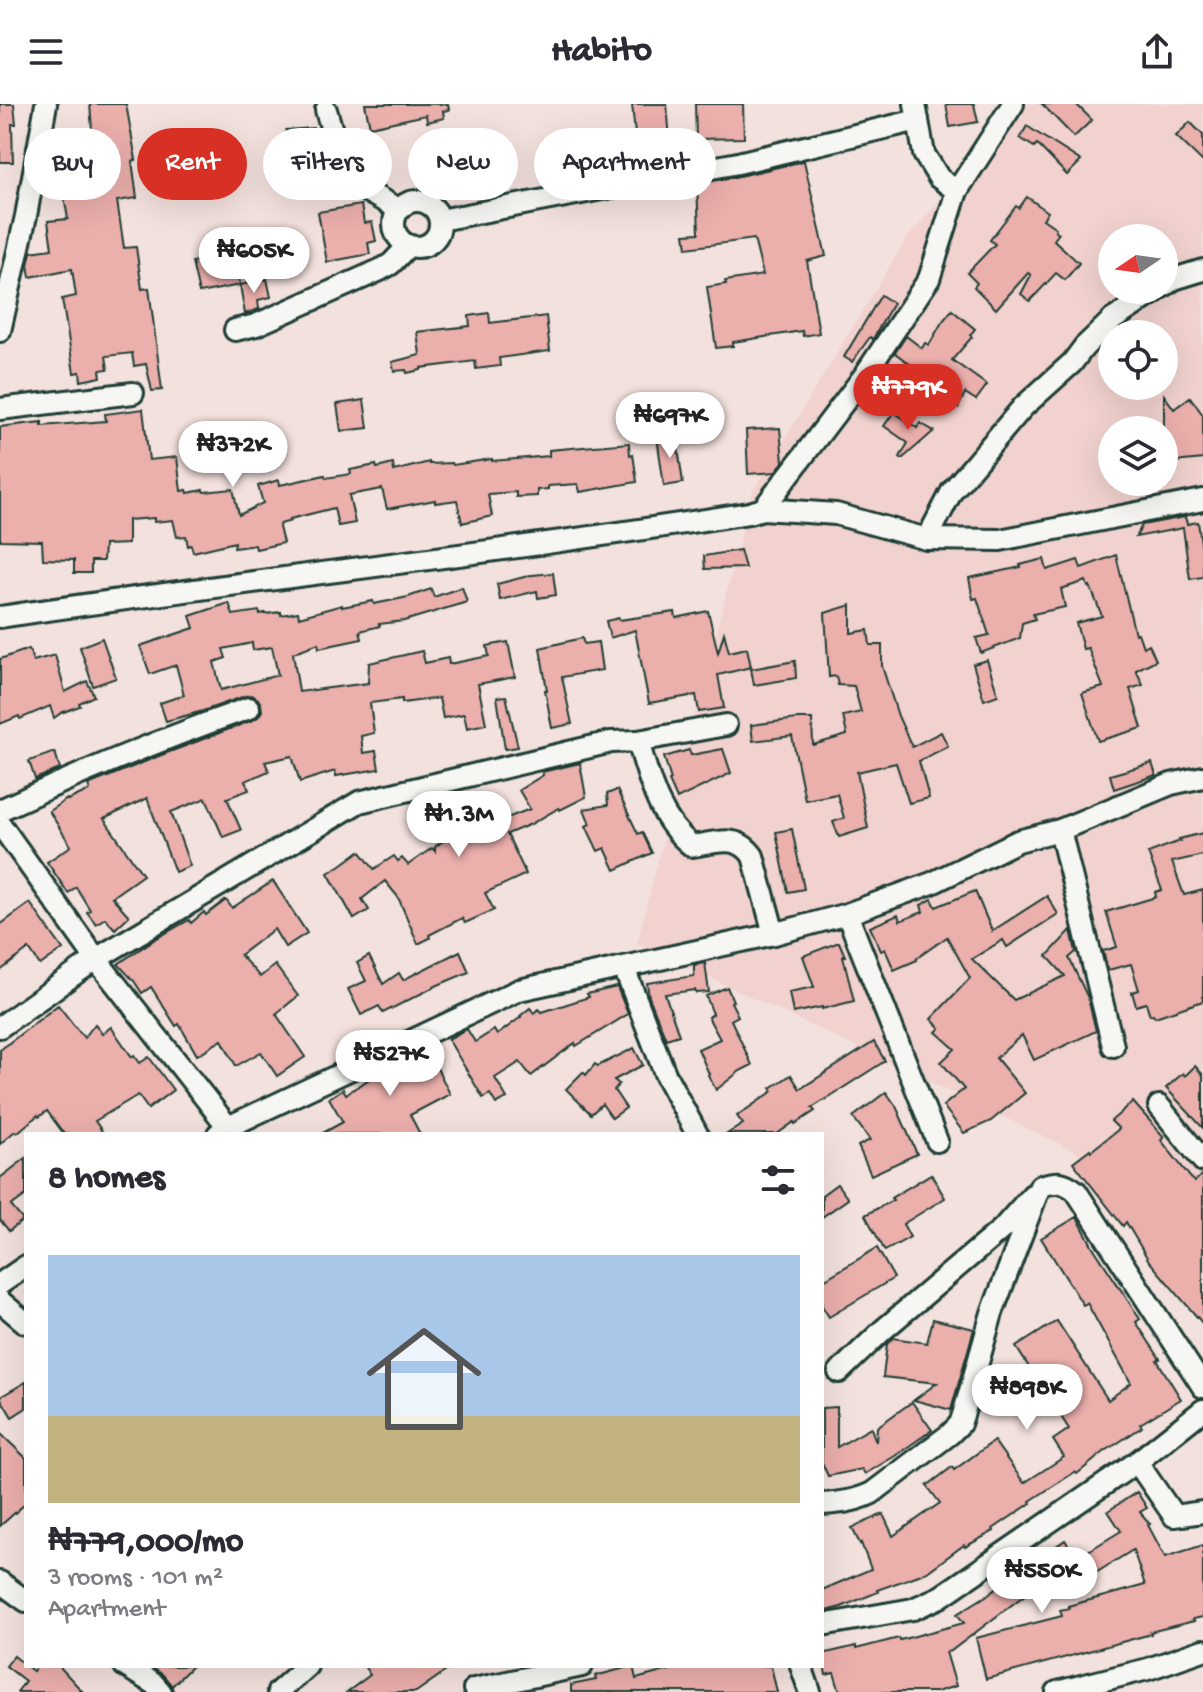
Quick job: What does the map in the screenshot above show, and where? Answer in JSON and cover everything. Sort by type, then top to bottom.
[{"type":"street","points":[[0,331],[26,216],[46,104]]},
{"type":"street","points":[[763,509],[864,376],[929,279],[957,191],[1013,104]]},
{"type":"street","points":[[326,110],[345,175],[352,183],[398,209]]},
{"type":"street","points":[[440,220],[738,163],[916,112],[924,154],[939,178],[957,191]]},
{"type":"street","points":[[418,200],[433,206],[440,220],[434,240],[422,247],[408,246],[397,237],[393,223],[398,209],[418,200]]},
{"type":"street","points":[[235,330],[256,325],[380,270],[391,264],[408,246]]},
{"type":"street","points":[[1178,278],[1203,270]]},
{"type":"street","points":[[927,539],[952,491],[1023,407],[1072,363],[1112,320],[1137,304]]},
{"type":"street","points":[[0,409],[133,393]]},
{"type":"street","points":[[0,617],[598,537],[763,509],[836,514],[927,539],[1000,540],[1203,500]]},
{"type":"street","points":[[0,810],[137,749],[249,708]]},
{"type":"street","points":[[0,1027],[96,959],[359,802],[611,742],[638,741],[726,725]]},
{"type":"street","points":[[638,741],[653,794],[680,836],[692,846],[735,841],[746,847],[753,856],[774,934]]},
{"type":"street","points":[[0,824],[223,1131],[519,990],[774,934],[847,914],[932,883],[1018,841],[1060,830],[1171,784],[1203,777]]},
{"type":"street","points":[[1060,830],[1113,1046]]},
{"type":"street","points":[[847,914],[937,1141]]},
{"type":"street","points":[[624,968],[666,1076],[696,1132]]},
{"type":"street","points":[[1159,1106],[1203,1161]]},
{"type":"street","points":[[839,1372],[883,1330],[1002,1229],[1040,1186],[1056,1182],[1067,1184],[1076,1191],[1203,1387]]},
{"type":"street","points":[[824,1504],[860,1499],[872,1493],[960,1424],[992,1313],[1040,1186]]},
{"type":"street","points":[[0,1284],[24,1267]]},
{"type":"street","points":[[0,1301],[24,1321]]},
{"type":"street","points":[[824,1625],[913,1609],[940,1597],[1137,1462],[1203,1410]]},
{"type":"street","points":[[1137,1462],[1174,1516],[1203,1512]]},
{"type":"street","points":[[0,1582],[24,1600]]},
{"type":"street","points":[[1057,1692],[1148,1669],[1203,1650]]},
{"type":"street","points":[[128,1668],[161,1692]]},
{"type":"street","points":[[278,1692],[305,1668]]},
{"type":"street","points":[[474,1689],[573,1668]]},
{"type":"street","points":[[802,1668],[810,1692]]},
{"type":"shaded area","points":[[1024,104],[1203,104],[1203,1212],[637,943],[752,493],[905,241]]},
{"type":"building","points":[[0,104],[14,104],[13,162],[0,162]]},
{"type":"building","points":[[90,104],[126,104],[136,160],[132,161],[137,198],[117,201],[124,248],[136,247],[142,289],[149,288],[162,390],[152,391],[146,364],[134,366],[132,353],[106,356],[108,369],[100,370],[101,377],[81,381],[80,372],[74,373],[62,299],[76,296],[72,269],[30,277],[28,265],[31,252],[52,249],[48,221],[68,219],[65,200],[121,200],[121,128],[92,128]]},
{"type":"building","points":[[365,104],[448,104],[449,110],[443,111],[444,118],[427,122],[426,115],[370,127]]},
{"type":"building","points":[[632,104],[667,104],[669,128],[634,128]]},
{"type":"building","points":[[695,104],[743,104],[744,138],[716,139],[716,128],[696,128]]},
{"type":"building","points":[[946,104],[974,104],[978,122],[950,127]]},
{"type":"building","points":[[1042,104],[1076,104],[1092,120],[1074,137]]},
{"type":"building","points":[[1190,122],[1203,135],[1203,162],[1176,136]]},
{"type":"building","points":[[1027,126],[1081,161],[1067,175],[1037,144],[1034,147],[1020,138]]},
{"type":"building","points":[[804,161],[826,256],[807,261],[819,333],[803,336],[802,331],[733,342],[733,346],[716,348],[707,287],[763,275],[754,239],[687,248],[685,234],[699,233],[698,200],[716,200],[716,180]]},
{"type":"building","points":[[1027,197],[1048,212],[1043,219],[1059,233],[1054,240],[1079,263],[1065,280],[1056,273],[1030,301],[1021,294],[1031,275],[1028,273],[996,309],[974,287],[977,283],[967,273],[995,244],[990,240],[1016,206],[1019,208]]},
{"type":"building","points":[[361,205],[364,223],[372,222],[376,241],[368,243],[370,254],[327,262],[318,212]]},
{"type":"building","points":[[233,253],[240,285],[199,293],[192,262]]},
{"type":"building","points":[[267,279],[271,297],[258,300],[259,309],[245,314],[240,285]]},
{"type":"building","points":[[881,295],[893,303],[873,339],[870,337],[852,362],[844,357]]},
{"type":"building","points":[[952,310],[975,329],[952,360],[987,385],[976,400],[965,393],[958,408],[948,402],[942,409],[915,385],[923,374],[895,353],[906,336],[922,348],[925,343],[929,345]]},
{"type":"building","points":[[489,313],[490,323],[546,316],[550,351],[499,358],[500,366],[476,369],[475,361],[421,368],[407,373],[406,370],[394,371],[392,362],[420,355],[417,332],[470,326],[469,316]]},
{"type":"building","points":[[1190,397],[1203,415],[1203,459],[1178,462],[1178,416],[1164,416],[1164,400],[1174,409]]},
{"type":"building","points":[[364,400],[368,428],[341,431],[337,404]]},
{"type":"building","points":[[143,409],[149,460],[177,457],[181,491],[233,489],[239,515],[263,503],[258,486],[279,480],[280,485],[325,475],[326,478],[351,474],[350,470],[376,465],[377,468],[393,464],[394,471],[429,462],[453,465],[549,456],[549,450],[629,443],[637,482],[580,492],[578,484],[548,486],[548,489],[537,490],[537,496],[516,497],[516,492],[488,494],[492,516],[462,523],[457,500],[435,503],[435,500],[387,509],[382,489],[349,495],[355,523],[338,526],[334,508],[290,519],[279,527],[283,543],[256,549],[255,545],[234,548],[235,542],[193,552],[186,536],[177,537],[173,520],[128,520],[128,544],[104,545],[103,561],[91,561],[91,573],[74,573],[74,560],[43,559],[42,541],[0,540],[0,427],[42,422],[42,426],[106,421],[105,414]]},
{"type":"building","points":[[894,412],[917,428],[920,423],[934,431],[902,459],[900,457],[908,443],[884,426]]},
{"type":"building","points":[[780,428],[783,462],[775,472],[748,474],[746,430]]},
{"type":"building","points":[[676,434],[683,483],[664,486],[657,437]]},
{"type":"building","points":[[1185,517],[1187,524],[1198,522],[1203,577],[1190,579],[1183,528],[1136,537],[1142,525]]},
{"type":"building","points":[[740,550],[745,568],[705,569],[704,556]]},
{"type":"building","points":[[1116,555],[1135,634],[1138,633],[1143,647],[1149,644],[1156,660],[1136,670],[1143,685],[1130,689],[1142,728],[1098,741],[1082,693],[1103,687],[1088,648],[1083,649],[1076,623],[1102,616],[1090,586],[1086,581],[1061,589],[1065,607],[1033,614],[1035,619],[1022,623],[1020,638],[981,653],[976,638],[989,635],[977,598],[973,599],[969,578],[1044,559],[1047,570],[1078,560],[1081,568]]},
{"type":"building","points":[[553,573],[556,595],[538,598],[537,591],[500,600],[497,584]]},
{"type":"building","points":[[462,587],[467,602],[404,621],[379,624],[360,631],[362,639],[319,648],[318,643],[293,653],[299,692],[368,683],[369,663],[422,651],[425,663],[448,658],[449,664],[489,656],[487,646],[508,642],[515,677],[478,684],[486,724],[467,728],[464,714],[443,718],[439,698],[370,703],[374,733],[361,736],[363,753],[376,751],[379,769],[336,776],[335,771],[300,782],[292,756],[265,762],[269,771],[245,781],[249,790],[227,798],[241,830],[223,837],[206,798],[171,812],[190,866],[175,872],[147,798],[104,819],[143,875],[112,897],[129,916],[115,929],[105,918],[96,924],[76,887],[68,893],[47,862],[71,846],[49,811],[67,799],[90,790],[88,785],[253,720],[262,711],[258,699],[252,695],[166,721],[160,703],[184,695],[176,665],[150,674],[140,646],[194,628],[190,616],[229,603],[233,615],[259,611],[260,614],[281,612],[281,615],[298,612],[299,617],[342,605],[373,601],[374,604],[408,597],[431,589],[434,597]],"holes":[[[252,643],[253,650],[272,647],[278,675],[221,690],[214,662],[226,658],[223,649]]]},
{"type":"building","points":[[851,605],[851,633],[868,630],[870,645],[882,645],[882,666],[912,747],[941,732],[948,746],[919,761],[929,798],[909,803],[896,763],[857,772],[868,828],[839,837],[833,822],[844,818],[837,794],[805,800],[792,736],[753,741],[751,725],[812,719],[813,745],[847,735],[843,716],[861,712],[854,686],[838,685],[836,676],[829,677],[825,613]]},
{"type":"building","points":[[708,611],[718,653],[724,633],[729,652],[747,648],[751,667],[718,675],[724,708],[699,712],[696,695],[649,703],[635,630],[610,638],[606,621],[675,612],[676,618]]},
{"type":"building","points":[[102,638],[116,678],[93,686],[80,647]]},
{"type":"building","points":[[582,638],[584,644],[598,642],[602,670],[562,677],[572,724],[552,728],[540,648]]},
{"type":"building","points":[[29,649],[33,661],[55,655],[65,692],[87,681],[94,696],[54,718],[50,706],[0,724],[0,659]]},
{"type":"building","points":[[987,660],[998,695],[984,700],[973,664]]},
{"type":"building","points":[[795,661],[796,678],[754,685],[751,669]]},
{"type":"building","points":[[506,696],[518,747],[505,749],[497,697]]},
{"type":"building","points":[[723,749],[731,773],[677,799],[664,757],[689,750],[691,755]]},
{"type":"building","points":[[55,752],[60,769],[35,779],[29,761]]},
{"type":"building","points":[[580,763],[586,797],[507,834],[526,874],[485,893],[494,910],[465,923],[462,918],[418,944],[398,897],[385,881],[362,899],[369,910],[354,919],[328,873],[360,851],[374,869],[394,856],[398,861],[402,858],[408,865],[432,848],[435,851],[435,847],[444,840],[435,822],[435,814],[450,806],[456,816],[491,799],[502,820],[530,809],[519,790],[543,775],[542,772]]},
{"type":"building","points":[[1152,763],[1156,775],[1114,789],[1110,775]]},
{"type":"building","points":[[617,790],[638,834],[642,832],[652,853],[615,870],[605,848],[598,851],[586,826],[590,824],[584,809],[608,805],[607,794]]},
{"type":"building","points":[[792,829],[804,889],[788,892],[776,832]]},
{"type":"building","points":[[1203,833],[1203,855],[1172,862],[1184,895],[1203,890],[1203,1001],[1155,1017],[1150,1015],[1146,1003],[1136,1006],[1132,992],[1139,990],[1131,964],[1108,970],[1103,951],[1117,947],[1106,912],[1156,897],[1155,892],[1162,890],[1148,853],[1179,839]]},
{"type":"building","points":[[273,881],[307,933],[285,947],[274,929],[240,955],[260,977],[275,965],[298,996],[276,1014],[305,1057],[277,1076],[261,1052],[236,1066],[222,1040],[197,1055],[179,1024],[176,1026],[151,987],[142,993],[118,964],[189,920],[191,923],[204,912],[206,915],[226,900],[232,908]]},
{"type":"building","points":[[975,891],[992,931],[1047,896],[1058,914],[1007,947],[1003,940],[972,959],[1014,1000],[1065,976],[1047,956],[1071,930],[1076,952],[1069,958],[1088,998],[1096,1031],[1034,1060],[1022,1035],[996,1058],[1025,1093],[991,1121],[964,1133],[943,1106],[964,1089],[941,1062],[955,1049],[936,1032],[940,1028],[931,1019],[970,978],[947,937],[917,960],[894,970],[870,927],[898,915],[900,921],[923,912],[921,905],[932,899],[936,907]]},
{"type":"building","points":[[30,903],[63,949],[40,965],[29,949],[0,971],[0,925]]},
{"type":"building","points":[[839,942],[854,1001],[793,1013],[789,992],[814,987],[803,956]]},
{"type":"building","points":[[460,951],[469,972],[383,1013],[379,1006],[361,1015],[348,989],[366,981],[357,963],[369,956],[383,984],[399,973],[403,980]]},
{"type":"building","points":[[705,963],[709,992],[696,993],[695,990],[665,994],[679,1035],[666,1039],[649,997],[647,983],[694,976],[694,965]]},
{"type":"building","points":[[617,987],[628,1014],[576,1046],[575,1043],[531,1076],[520,1062],[495,1078],[507,1098],[496,1104],[490,1094],[483,1098],[448,1039],[467,1029],[475,1042],[494,1030],[497,1035],[530,1008],[534,1013],[539,1009],[542,1012],[589,997],[587,994]]},
{"type":"building","points":[[727,987],[738,1016],[731,1020],[752,1065],[716,1090],[698,1049],[720,1039],[708,1017],[713,1014],[706,996]]},
{"type":"building","points":[[58,1005],[84,1038],[95,1024],[102,1034],[111,1027],[132,1057],[134,1055],[140,1063],[149,1057],[173,1090],[148,1109],[138,1095],[95,1121],[103,1132],[63,1132],[47,1111],[0,1144],[0,1050]]},
{"type":"building","points":[[874,1042],[885,1061],[780,1132],[730,1132],[743,1124],[737,1116],[791,1075],[800,1089]]},
{"type":"building","points":[[427,1048],[450,1094],[410,1115],[419,1132],[325,1132],[343,1122],[329,1098],[343,1089],[346,1094],[388,1066],[391,1071],[406,1057]]},
{"type":"building","points":[[634,1048],[643,1065],[614,1080],[619,1084],[614,1090],[626,1108],[612,1118],[602,1104],[591,1114],[566,1089],[583,1072],[586,1075],[595,1064],[598,1066]]},
{"type":"building","points":[[1195,1066],[1203,1075],[1203,1128],[1166,1088]]},
{"type":"building","points":[[886,1092],[896,1106],[917,1154],[871,1175],[858,1146],[870,1140],[853,1117]]},
{"type":"building","points":[[1133,1102],[1164,1137],[1161,1140],[1194,1182],[1203,1174],[1203,1324],[1149,1261],[1126,1222],[1123,1226],[1073,1162],[1119,1129],[1111,1121]]},
{"type":"building","points":[[24,1160],[24,1196],[11,1206],[23,1220],[9,1231],[0,1220],[0,1178]]},
{"type":"building","points":[[931,1174],[945,1198],[903,1224],[910,1237],[885,1251],[865,1215]]},
{"type":"building","points":[[837,1184],[848,1199],[824,1216],[824,1194]]},
{"type":"building","points":[[1077,1217],[1140,1319],[1136,1322],[1181,1399],[1140,1424],[1142,1427],[1077,1474],[1075,1472],[1030,1501],[994,1531],[964,1545],[927,1572],[824,1611],[824,1589],[871,1569],[852,1528],[883,1514],[893,1536],[940,1503],[927,1486],[994,1441],[1024,1483],[1064,1457],[1053,1440],[1069,1429],[1016,1347],[1057,1321],[1108,1400],[1131,1383],[1087,1303],[1083,1305],[1041,1238]]},
{"type":"building","points":[[877,1248],[894,1278],[829,1317],[824,1309],[824,1280]]},
{"type":"building","points":[[933,1319],[974,1329],[951,1410],[914,1400],[937,1383],[883,1377],[887,1344],[893,1338],[927,1343]]},
{"type":"building","points":[[24,1383],[24,1409],[12,1417],[0,1397]]},
{"type":"building","points":[[912,1402],[932,1430],[865,1474],[862,1469],[828,1476],[824,1467],[824,1408],[837,1407],[837,1447],[871,1428],[876,1442],[877,1427]]},
{"type":"building","points":[[0,1433],[24,1456],[24,1505],[0,1526]]},
{"type":"building","points":[[1137,1492],[1147,1508],[1140,1512],[1150,1524],[1165,1557],[1203,1545],[1203,1617],[986,1679],[976,1638],[1062,1616],[1060,1610],[1068,1606],[1145,1585],[1133,1550],[1060,1595],[1047,1578],[946,1652],[956,1686],[936,1692],[840,1692],[834,1673],[826,1675],[824,1654],[900,1640],[964,1623],[957,1614],[1065,1540],[1077,1558],[1121,1531],[1108,1511]]},
{"type":"building","points":[[14,1656],[24,1664],[24,1668],[33,1671],[35,1668],[61,1668],[83,1692],[17,1692],[25,1681],[6,1666]]},
{"type":"building","points":[[153,1668],[190,1668],[172,1686]]},
{"type":"building","points":[[365,1668],[450,1668],[416,1692],[347,1692],[370,1675]]},
{"type":"building","points":[[625,1668],[633,1668],[636,1679],[677,1668],[771,1668],[777,1692],[571,1692],[571,1685],[596,1680],[595,1676]]}]
